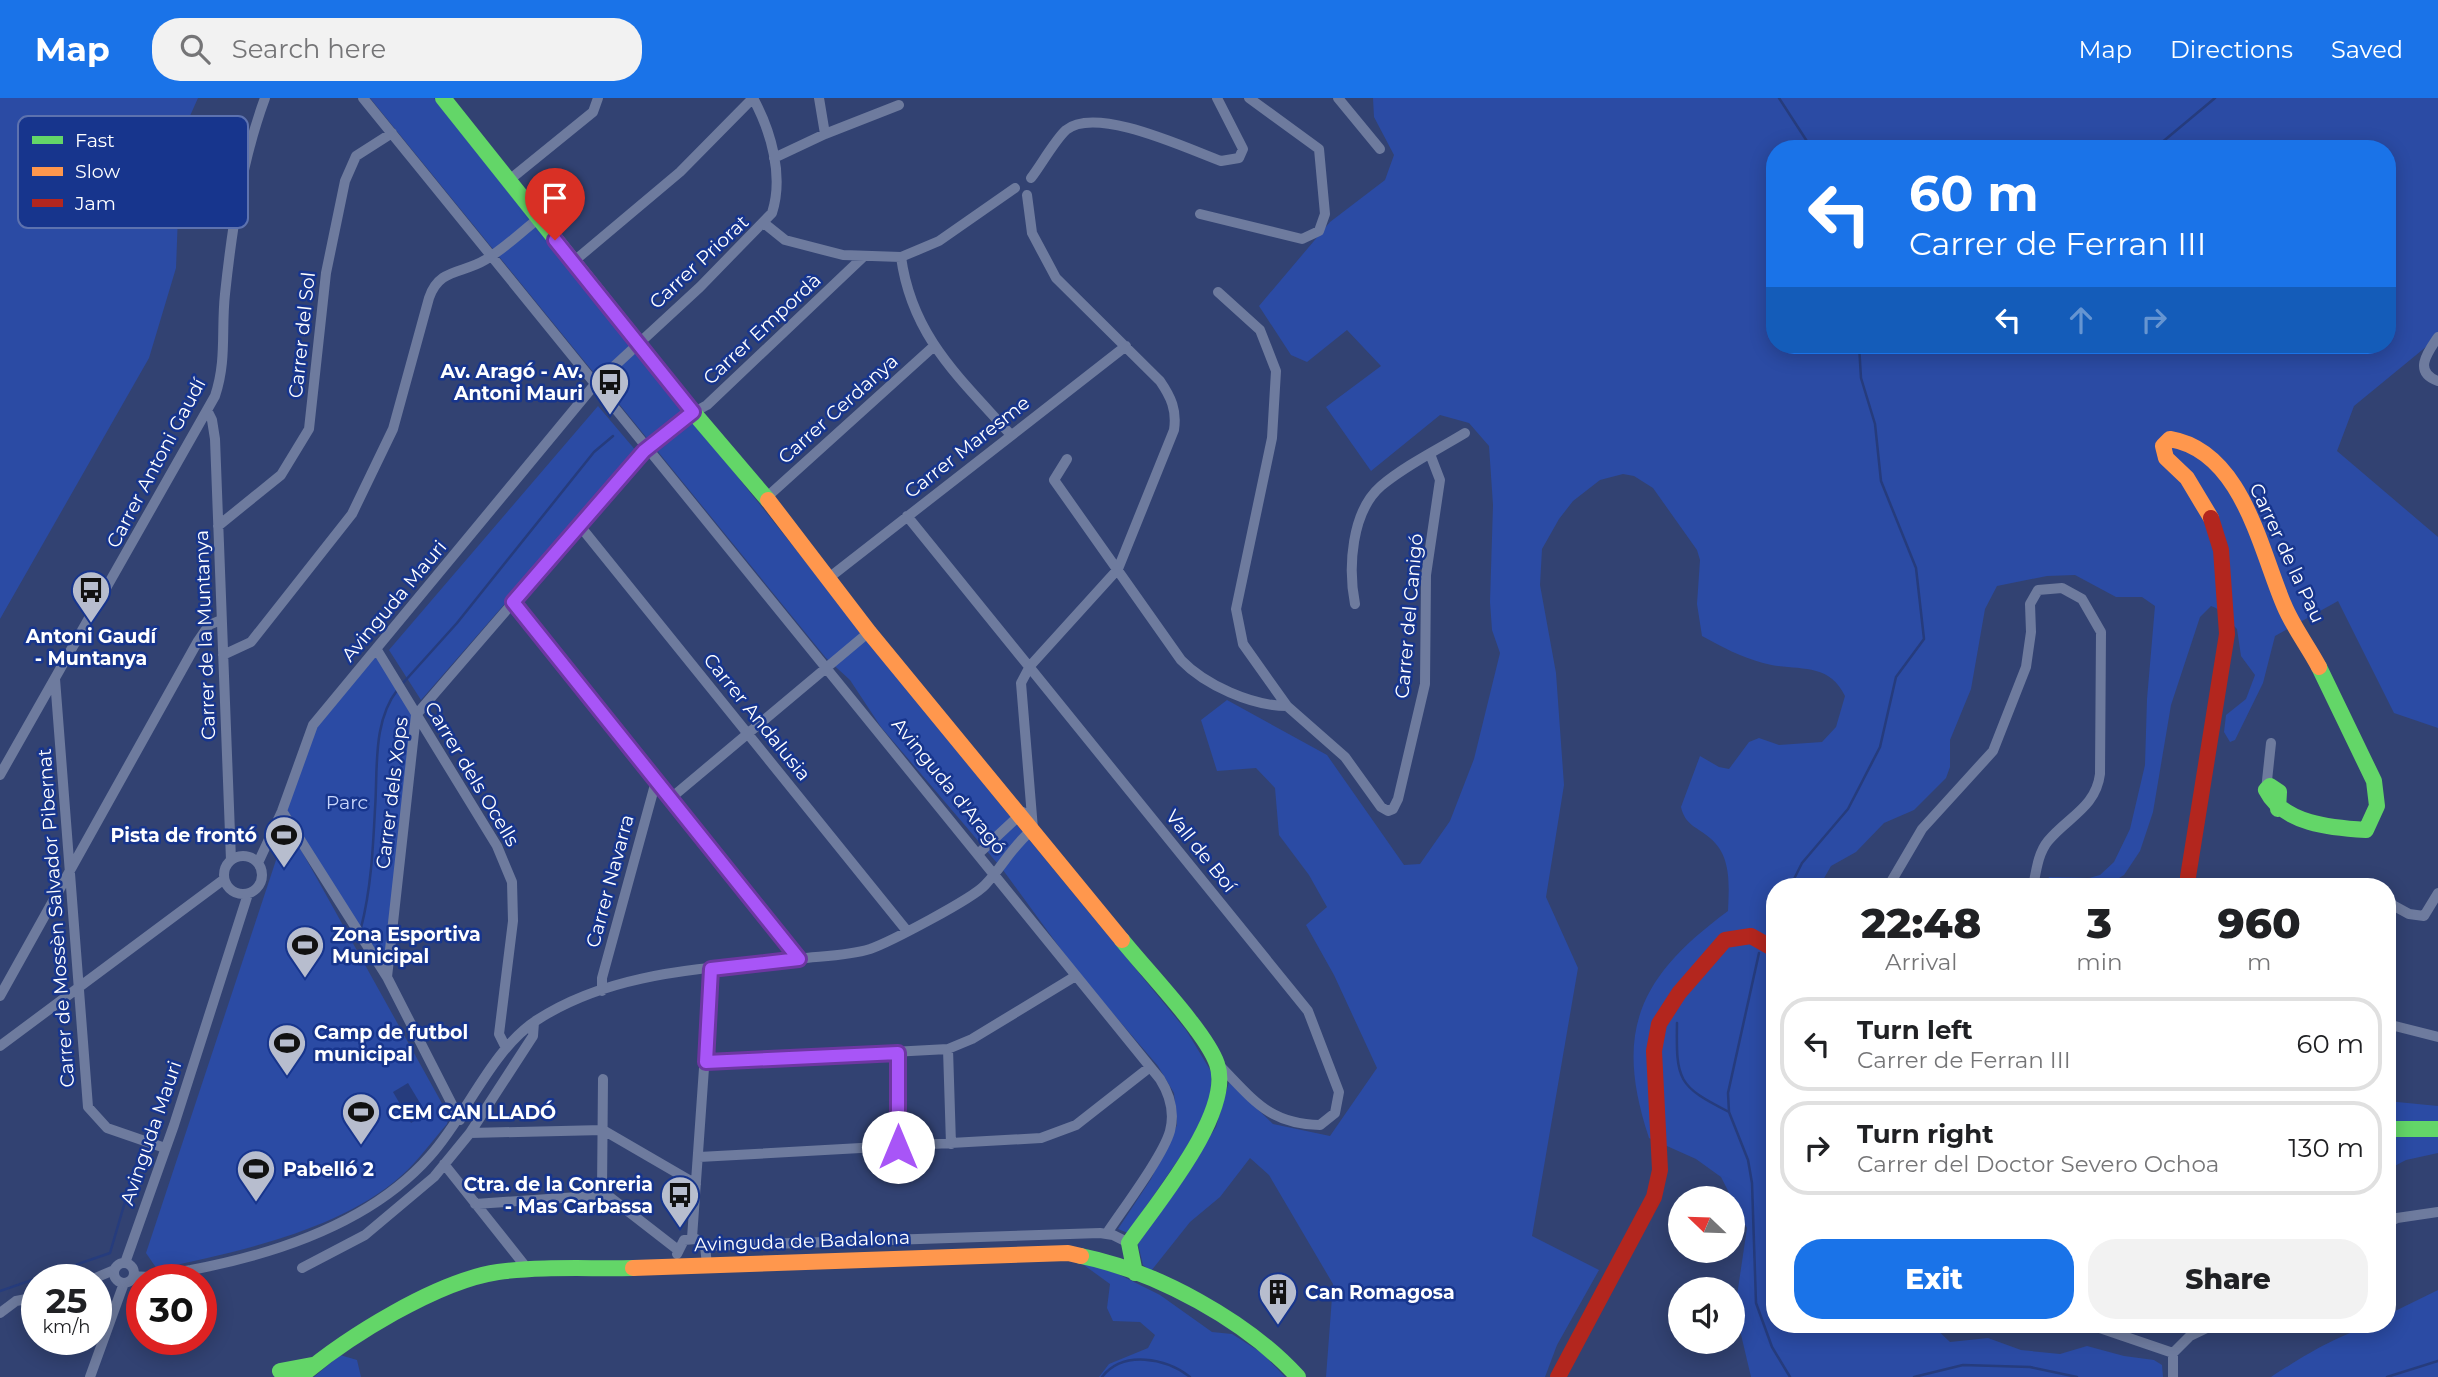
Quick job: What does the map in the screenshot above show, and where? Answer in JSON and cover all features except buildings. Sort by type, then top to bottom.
[{"type":"street","name":"Carrer Antoni Gaudí","points":[[248,143],[265,98]]},
{"type":"street","name":"Avinguda d'Aragó","points":[[363,98],[978,854],[1168,1093],[1169,1132],[1107,1233]]},
{"type":"street","points":[[508,181],[593,112],[598,98]]},
{"type":"street","points":[[573,262],[680,172],[753,98],[761,114],[774,158],[776,199],[765,224],[785,240],[843,255],[901,257],[939,241],[1015,188],[1019,177],[1031,178]]},
{"type":"street","points":[[819,98],[825,134]]},
{"type":"street","points":[[1031,178],[1067,129],[1091,121],[1127,127],[1221,161],[1234,161],[1239,158],[1243,149],[1217,98]]},
{"type":"street","points":[[1200,214],[1302,239],[1318,231],[1325,214],[1319,149],[1249,98]]},
{"type":"street","points":[[1338,98],[1380,149]]},
{"type":"street","name":"Avinguda d'Aragó","points":[[446,99],[508,181],[693,412],[767,497],[869,632],[1196,1031],[1218,1064]]},
{"type":"street","points":[[774,158],[825,134],[899,105]]},
{"type":"street","name":"Carrer del Sol","points":[[218,526],[281,475],[309,429],[326,273],[345,181],[356,156],[392,133]]},
{"type":"street","points":[[1027,195],[1034,188],[1031,178]]},
{"type":"street","points":[[1015,188],[1019,194],[1027,195]]},
{"type":"street","points":[[217,1264],[296,1242],[362,1212],[396,1189],[429,1158],[460,1120],[516,1035],[571,1002],[649,976],[871,948],[983,888],[1006,854],[1033,830],[1021,683],[1030,666],[1118,569],[1174,430],[1176,417],[1170,395],[1126,346],[1056,278],[1032,233],[1027,195]]},
{"type":"street","points":[[223,655],[251,642],[352,513],[390,435],[432,289],[448,273],[478,264],[491,256],[538,219]]},
{"type":"street","name":"Carrer Priorat","points":[[596,383],[765,224]]},
{"type":"street","name":"Carrer Antoni Gaudí","points":[[0,775],[207,410],[223,371],[225,296],[235,228]]},
{"type":"street","name":"Carrer Empordà","points":[[649,448],[693,412],[707,405],[863,257]]},
{"type":"street","points":[[901,257],[909,296],[933,346],[1011,435]]},
{"type":"street","points":[[1218,292],[1259,330],[1276,371],[1272,438],[1236,609],[1243,644],[1287,706]]},
{"type":"street","points":[[2438,337],[2424,360],[2423,370],[2428,378],[2438,381]]},
{"type":"street","name":"Carrer Cerdanya","points":[[767,497],[933,346]]},
{"type":"street","name":"Carrer Maresme","points":[[830,577],[1126,346]]},
{"type":"street","name":"Avinguda Mauri","points":[[258,863],[282,811],[313,725],[596,383]]},
{"type":"street","name":"Carrer de la Muntanya","points":[[207,410],[212,420],[215,439],[231,860]]},
{"type":"street","points":[[1355,604],[1350,581],[1352,552],[1368,505],[1380,487],[1465,433]]},
{"type":"street","name":"Carrer de la Pau","points":[[2188,878],[2227,634],[2221,550],[2211,519],[2187,478],[2166,458],[2163,446],[2170,439],[2182,438],[2194,443],[2209,454],[2224,471],[2269,560],[2284,607],[2320,669],[2374,780],[2380,800],[2366,830],[2340,829],[2278,809],[2266,790],[2271,743]]},
{"type":"street","name":"Carrer dels Xops","points":[[387,976],[416,715],[649,448]]},
{"type":"street","name":"Carrer del Canigó","points":[[1067,460],[1054,480],[1193,673],[1269,706],[1287,706],[1345,757],[1381,807],[1388,811],[1393,809],[1398,799],[1425,684],[1426,575],[1440,480],[1430,454]]},
{"type":"street","name":"Vall de Boí","points":[[907,516],[1308,1011],[1339,1092],[1335,1113],[1320,1125],[1282,1121],[1259,1104],[1218,1064]]},
{"type":"street","name":"Carrer Andalusia","points":[[580,526],[907,931]]},
{"type":"street","points":[[1893,878],[1922,829],[1993,751],[2026,667],[2031,632],[2030,604],[2038,590],[2063,587],[2082,599],[2101,632],[2100,774],[2098,791],[2046,843],[2035,878]]},
{"type":"street","points":[[513,602],[799,959]]},
{"type":"street","points":[[0,996],[70,866],[205,630],[221,620]]},
{"type":"street","points":[[671,798],[869,632]]},
{"type":"street","name":"Carrer dels Ocells","points":[[377,650],[497,846],[512,882],[513,921],[499,1034],[506,1048]]},
{"type":"street","name":"Carrer de Mossèn Salvador Pibernat","points":[[55,679],[88,1107],[107,1128],[165,1148]]},
{"type":"street","name":"Carrer Navarra","points":[[602,990],[602,978],[656,781]]},
{"type":"street","points":[[978,854],[1021,817],[1030,790]]},
{"type":"street","points":[[282,811],[387,976],[460,1120]]},
{"type":"street","points":[[245,856],[258,863],[263,872],[262,882],[255,891],[248,894],[231,890],[223,880],[224,870],[231,860],[245,856]]},
{"type":"street","points":[[0,1046],[223,880]]},
{"type":"street","points":[[2396,907],[2409,914],[2424,916],[2438,893]]},
{"type":"street","name":"Avinguda Mauri","points":[[125,1263],[248,894]]},
{"type":"street","points":[[1558,1377],[1654,1197],[1660,1170],[1654,1051],[1658,1024],[1678,993],[1725,940],[1734,936],[1751,936],[1766,944]]},
{"type":"street","points":[[692,1238],[711,969]]},
{"type":"street","points":[[706,1062],[948,1049],[972,1039],[1074,977]]},
{"type":"street","points":[[302,1268],[365,1235],[433,1177],[470,1133],[533,1036],[534,1022]]},
{"type":"street","points":[[2396,1026],[2438,1037]]},
{"type":"street","points":[[948,1049],[951,1144]]},
{"type":"street","points":[[898,1053],[898,1147]]},
{"type":"street","points":[[1135,1273],[1129,1243],[1212,1115],[1220,1083],[1218,1064]]},
{"type":"street","points":[[698,1157],[1025,1141],[1055,1135],[1091,1116],[1150,1067]]},
{"type":"street","points":[[603,1079],[603,1191],[678,1250]]},
{"type":"street","points":[[2396,1129],[2438,1129]]},
{"type":"street","points":[[470,1133],[603,1130],[696,1184]]},
{"type":"street","points":[[444,1164],[530,1272]]},
{"type":"street","points":[[475,1204],[607,1195]]},
{"type":"street","points":[[2396,1221],[2438,1212]]},
{"type":"street","points":[[675,1267],[678,1250],[684,1240],[692,1238],[705,1246],[1107,1233],[1129,1243]]},
{"type":"street","points":[[1081,1254],[1094,1234]]},
{"type":"street","points":[[705,1246],[707,1265]]},
{"type":"street","name":"Avinguda de Badalona","points":[[300,1377],[340,1344],[464,1282],[498,1272],[1081,1254],[1102,1259],[1135,1273],[1248,1331],[1278,1354],[1298,1377]]},
{"type":"street","points":[[90,1377],[124,1283],[116,1279],[114,1270],[125,1263]]},
{"type":"street","points":[[0,1313],[21,1300]]},
{"type":"street","points":[[2114,1333],[2173,1353]]},
{"type":"street","points":[[2173,1377],[2173,1353],[2181,1343],[2199,1333]]},
{"type":"street","points":[[280,1371],[313,1364]]},
{"type":"green space","points":[[0,98],[198,98],[190,116],[18,116],[18,228],[178,228],[176,268],[149,358],[0,619]]},
{"type":"green space","points":[[370,98],[434,98],[999,803],[1186,1030],[1212,1073],[1208,1116],[1128,1233],[1118,1229],[1151,1179],[1177,1125],[1174,1093],[1158,1066],[1079,974],[1003,870],[881,727],[850,680],[826,658]]},
{"type":"green space","points":[[1373,98],[2438,98],[2438,337],[2354,406],[2337,451],[2438,537],[2438,728],[2394,713],[2338,601],[2275,636],[2263,683],[2235,740],[2230,742],[2224,732],[2226,715],[2246,699],[2255,675],[2241,656],[2237,629],[2211,606],[2200,617],[2171,705],[2153,812],[2140,851],[2124,875],[2119,878],[2089,878],[2100,875],[2114,862],[2130,829],[2145,765],[2147,699],[2155,606],[2142,597],[2116,597],[2075,575],[2047,576],[1997,586],[1985,609],[1971,689],[1950,740],[1950,767],[1946,778],[1914,810],[1884,823],[1856,852],[1831,866],[1824,878],[1766,878],[1766,1333],[1940,1333],[1950,1342],[1988,1338],[2021,1350],[2060,1354],[2087,1346],[2124,1356],[2154,1360],[2162,1365],[2163,1377],[1751,1377],[1745,1352],[1745,1277],[1740,1277],[1742,1264],[1745,1264],[1745,1186],[1726,1186],[1721,1177],[1696,1159],[1649,1138],[1638,1100],[1634,1066],[1635,1036],[1642,1008],[1655,983],[1673,959],[1728,911],[1728,872],[1722,853],[1710,838],[1689,822],[1681,807],[1700,756],[1719,767],[1729,769],[1749,742],[1759,738],[1779,745],[1822,742],[1836,727],[1845,696],[1838,685],[1820,672],[1755,661],[1702,636],[1697,604],[1700,560],[1697,550],[1653,488],[1634,476],[1623,474],[1600,480],[1573,501],[1542,549],[1540,585],[1556,673],[1564,785],[1546,897],[1578,968],[1532,1236],[1599,1270],[1557,1345],[1545,1377],[1326,1377],[1333,1284],[1269,1175],[1250,1158],[1220,1197],[1190,1222],[1151,1271],[1143,1265],[1138,1244],[1216,1127],[1229,1082],[1273,1124],[1330,1136],[1377,1068],[1334,975],[1306,925],[1327,907],[1309,875],[1279,835],[1275,788],[1256,768],[1217,771],[1201,720],[1227,700],[1327,755],[1404,865],[1420,864],[1450,821],[1474,759],[1500,653],[1492,630],[1490,602],[1493,505],[1489,446],[1469,423],[1440,415],[1371,471],[1326,407],[1381,366],[1347,330],[1307,362],[1291,355],[1259,306],[1330,222],[1385,180],[1394,155],[1374,117]]},
{"type":"green space","points":[[598,406],[637,452],[421,700],[389,650]]},
{"type":"green space","name":"Parc","points":[[377,650],[416,715],[387,977],[282,811],[313,725]]},
{"type":"green space","name":"Zona Esportiva Municipal","points":[[295,839],[449,1116],[447,1124],[401,1176],[348,1211],[317,1225],[253,1247],[180,1264],[154,1264],[146,1253],[282,842]]},
{"type":"green space","points":[[2396,1102],[2438,1106],[2438,1153],[2406,1160],[2396,1165]]},
{"type":"green space","points":[[1077,1260],[1118,1274],[1160,1295],[1212,1332],[1232,1334],[1262,1353],[1285,1377],[1099,1377],[1109,1364],[1148,1348],[1155,1335],[1140,1322],[1113,1321],[1107,1308],[1110,1284]]},
{"type":"green space","points":[[2438,1290],[2438,1377],[2271,1377],[2350,1333],[2396,1333],[2396,1311]]},
{"type":"green space","points":[[340,1355],[357,1360],[361,1377],[314,1377]]},
{"type":"shaded area","points":[[408,1083],[426,1113],[411,1123],[393,1092]]},
{"type":"waterway","points":[[1779,98],[1806,140]]},
{"type":"waterway","points":[[2165,140],[2215,98]]},
{"type":"waterway","points":[[1794,878],[1802,863],[1848,809],[1880,747],[1896,677],[1924,639],[1916,568],[1881,481],[1875,424],[1861,378],[1860,354]]},
{"type":"waterway","points":[[403,683],[457,623],[594,452],[613,436]]},
{"type":"waterway","points":[[361,928],[371,869],[380,731],[384,716],[398,689]]},
{"type":"waterway","points":[[1759,953],[1728,1093],[1729,1112],[1748,1160],[1752,1183],[1756,1303],[1766,1330]]},
{"type":"waterway","points":[[1677,1023],[1678,1058],[1684,1079],[1699,1095],[1729,1112]]},
{"type":"waterway","points":[[0,1291],[110,1253],[139,1154]]},
{"type":"waterway","points":[[1767,1333],[1790,1377]]},
{"type":"waterway","points":[[1102,1377],[1111,1368],[1133,1360],[1169,1365],[1190,1377]]},
{"type":"waterway","points":[[2387,1377],[2438,1361]]},
{"type":"waterway","points":[[1914,1377],[1963,1365],[2030,1367],[2077,1377]]},
{"type":"traffic: fast","points":[[443,98],[693,412],[768,500]]},
{"type":"traffic: fast","points":[[2278,809],[2279,792],[2270,786],[2266,790],[2274,801],[2284,810],[2310,822],[2338,828],[2366,830],[2377,806],[2374,781],[2319,667]]},
{"type":"traffic: fast","points":[[1122,940],[1201,1035],[1217,1064],[1219,1084],[1214,1107],[1190,1157],[1129,1243],[1135,1273]]},
{"type":"traffic: fast","points":[[2396,1129],[2438,1129]]},
{"type":"traffic: fast","points":[[1081,1256],[1139,1273],[1198,1301],[1253,1337],[1298,1377]]},
{"type":"traffic: fast","points":[[300,1377],[342,1345],[394,1313],[474,1277],[531,1269],[633,1268]]},
{"type":"traffic: fast","points":[[280,1371],[312,1365]]},
{"type":"traffic: slow","points":[[2211,518],[2187,478],[2166,458],[2163,446],[2170,439],[2195,447],[2215,462],[2231,482],[2256,531],[2288,613],[2319,667]]},
{"type":"traffic: slow","points":[[768,500],[869,632],[1122,940]]},
{"type":"traffic: slow","points":[[633,1268],[1068,1253],[1081,1256]]},
{"type":"traffic: jam","points":[[2188,878],[2227,634],[2221,550],[2211,518]]},
{"type":"traffic: jam","points":[[1558,1377],[1654,1197],[1660,1170],[1654,1051],[1659,1024],[1679,993],[1725,940],[1751,936],[1766,944]]},
{"type":"place","name":"Av. Aragó - Av. Antoni Mauri","points":[[610,416]]},
{"type":"place","name":"Antoni Gaudí - Muntanya","points":[[91,624]]},
{"type":"place","name":"Pista de frontó","points":[[284,869]]},
{"type":"place","name":"Zona Esportiva Municipal","points":[[305,979]]},
{"type":"place","name":"Camp de futbol municipal","points":[[287,1077]]},
{"type":"place","name":"CEM CAN LLADÓ","points":[[361,1146]]},
{"type":"place","name":"Pabelló 2","points":[[256,1203]]},
{"type":"place","name":"Ctra. de la Conreria - Mas Carbassa","points":[[680,1229]]},
{"type":"place","name":"Can Romagosa","points":[[1278,1326]]},
{"type":"route","points":[[555,240],[693,412],[644,451],[513,602],[799,959],[711,969],[706,1062],[898,1053],[898,1147]]}]
